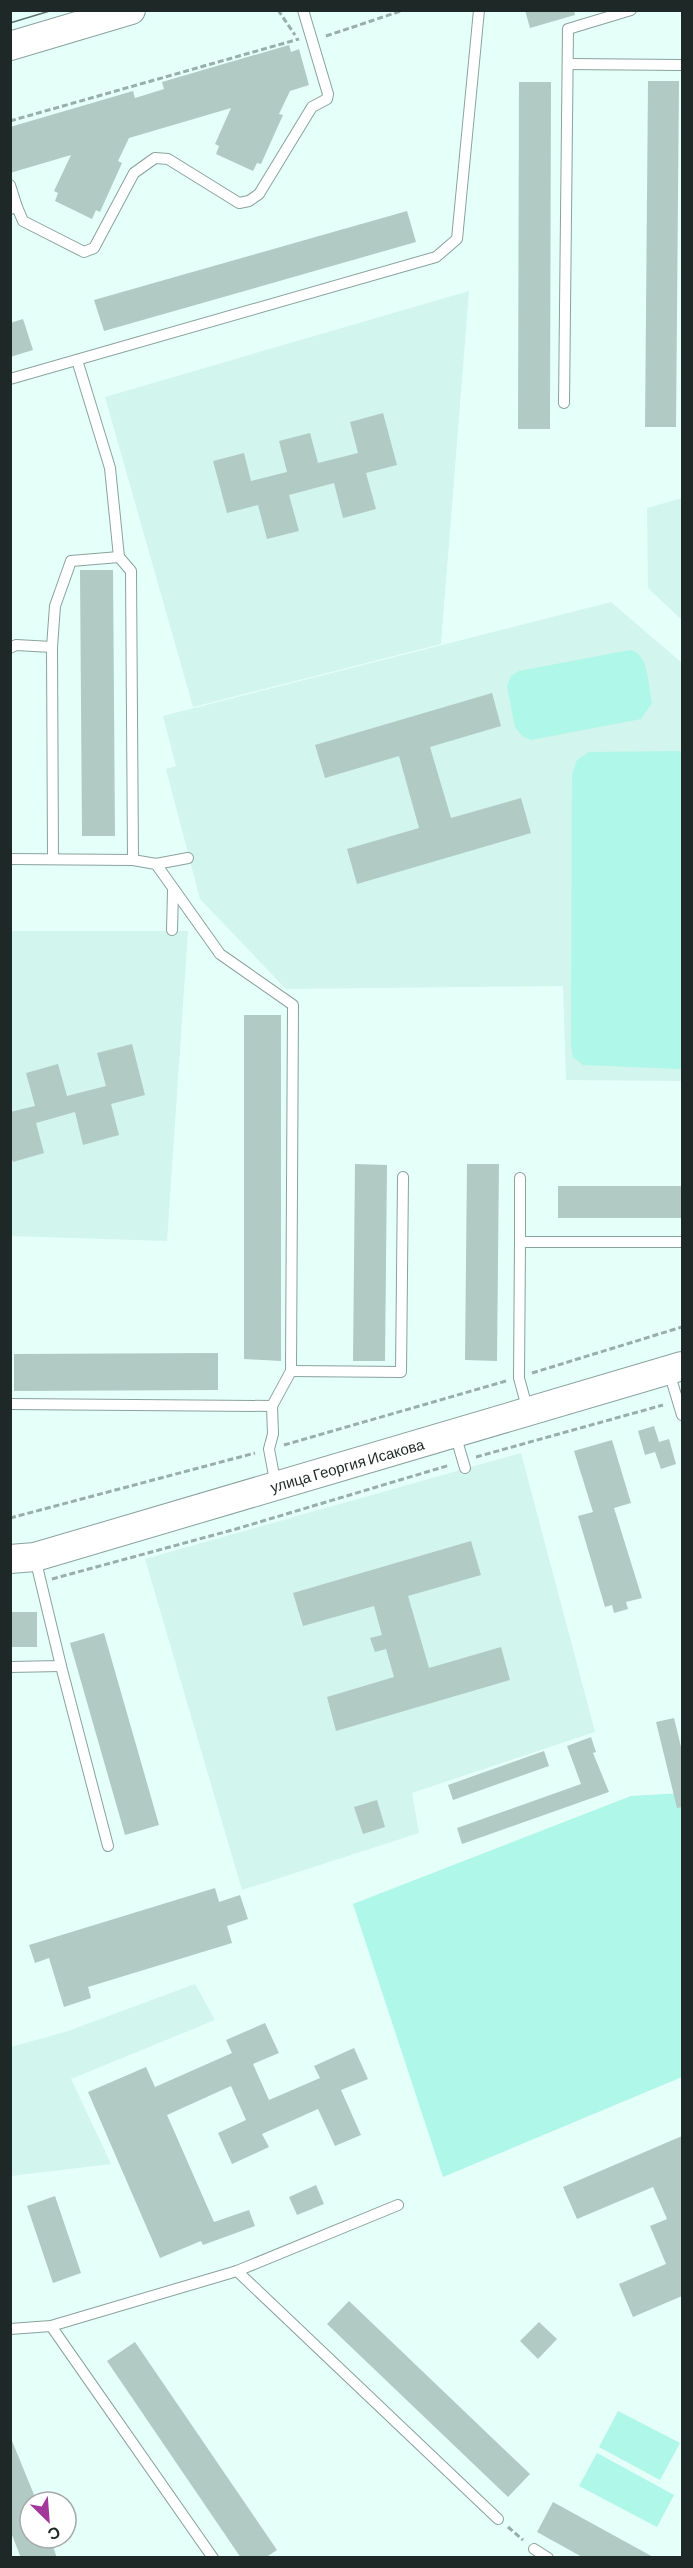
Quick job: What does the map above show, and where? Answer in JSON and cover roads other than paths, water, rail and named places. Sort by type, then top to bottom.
[{"type":"street","points":[[10,46],[131,10]]},
{"type":"street","name":"улица Георгия Исакова","points":[[29,1566],[276,1486],[675,1368]]},
{"type":"lane","points":[[10,185],[14,208],[23,221],[84,252],[94,248],[134,173],[155,159],[168,159],[239,203],[249,201],[259,194],[312,107],[327,99],[303,10]]},
{"type":"lane","points":[[10,379],[436,257],[457,239],[479,10]]},
{"type":"lane","points":[[564,403],[568,29],[631,10]]},
{"type":"lane","points":[[569,64],[682,65]]},
{"type":"lane","points":[[77,360],[110,468],[119,557],[132,571],[134,860]]},
{"type":"lane","points":[[53,859],[52,647],[55,606],[71,561],[119,557]]},
{"type":"lane","points":[[10,648],[16,645],[52,647]]},
{"type":"lane","points":[[10,859],[134,860],[156,864],[188,858]]},
{"type":"lane","points":[[156,864],[220,954],[293,1005],[291,1371],[272,1406],[273,1434],[269,1449],[276,1486]]},
{"type":"lane","points":[[172,930],[173,891]]},
{"type":"lane","points":[[291,1371],[401,1372],[403,1177]]},
{"type":"lane","points":[[520,1178],[519,1378],[528,1411]]},
{"type":"lane","points":[[520,1242],[682,1242]]},
{"type":"lane","points":[[675,1368],[678,1401],[682,1415]]},
{"type":"lane","points":[[10,1404],[272,1406]]},
{"type":"lane","points":[[455,1434],[464,1465]]},
{"type":"lane","points":[[29,1566],[61,1666],[108,1846]]},
{"type":"lane","points":[[10,1667],[61,1666]]},
{"type":"lane","points":[[10,2329],[51,2326],[237,2271],[398,2205]]},
{"type":"lane","points":[[237,2271],[498,2519]]},
{"type":"lane","points":[[51,2326],[213,2558]]},
{"type":"lane","points":[[534,2549],[548,2558]]},
{"type":"tram line","points":[[10,12],[14,10]]},
{"type":"tram line","points":[[10,23],[53,10]]}]
